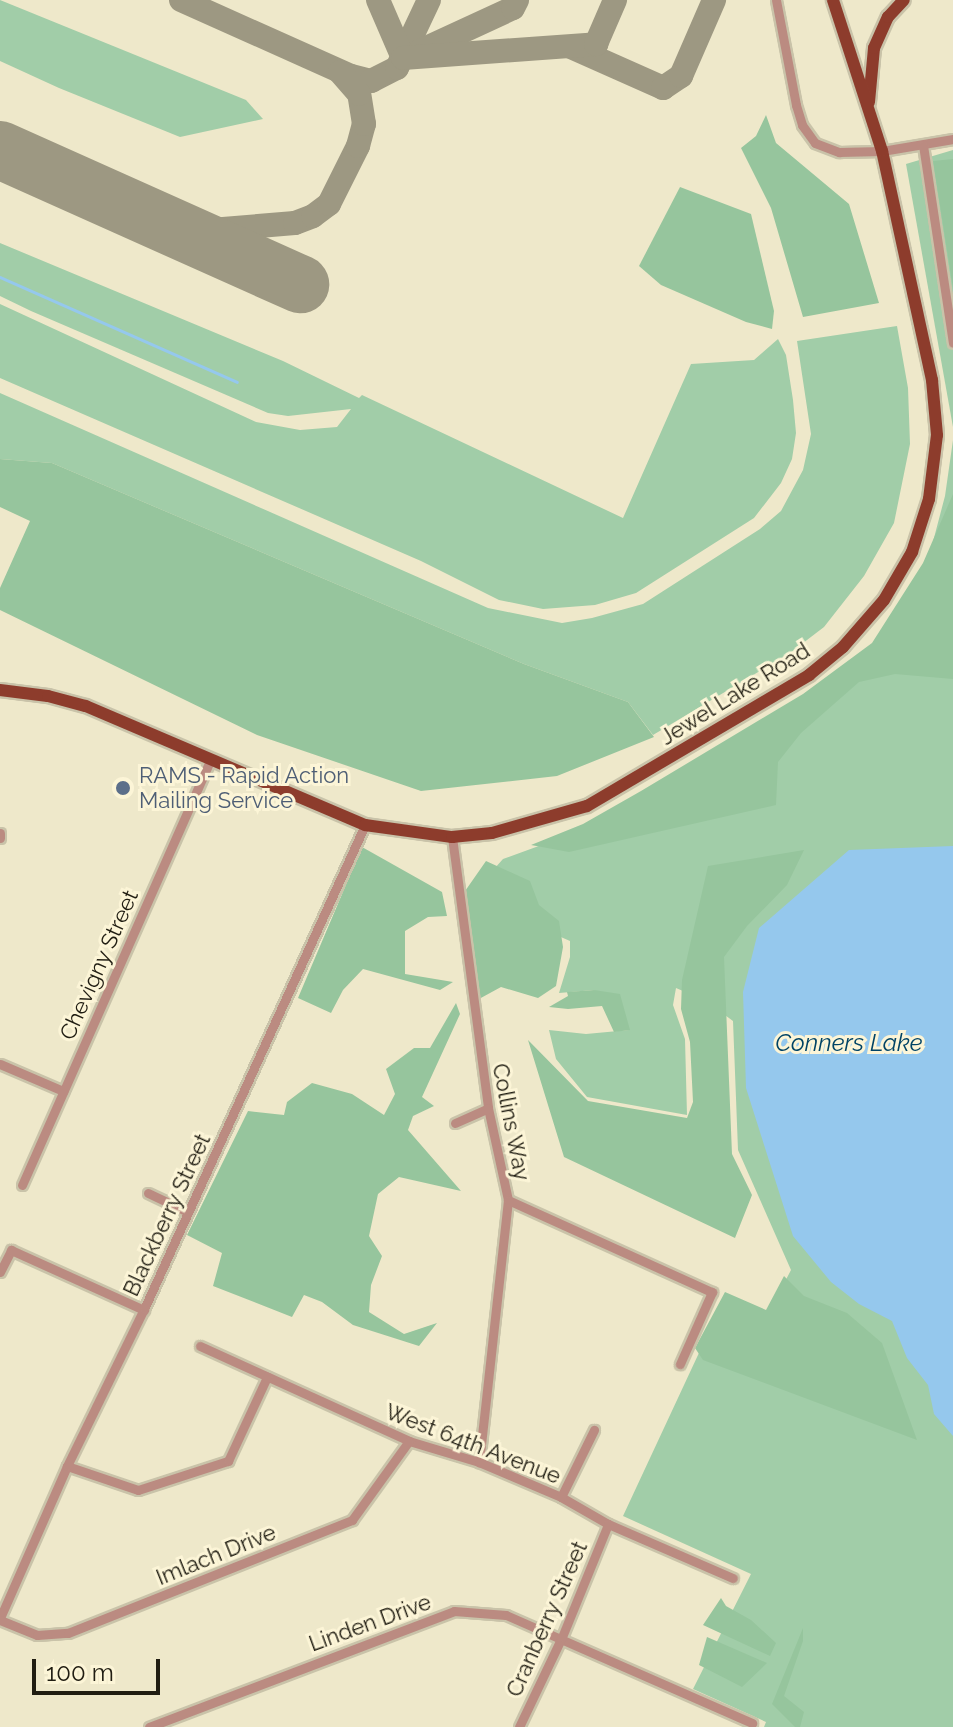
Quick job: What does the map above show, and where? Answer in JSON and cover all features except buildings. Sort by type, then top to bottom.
[{"type":"main road","name":"Jewel Lake Road","points":[[0,690],[76,703],[365,825],[452,837],[540,823],[587,806],[809,675],[867,622],[901,574],[929,499],[937,435],[932,380],[882,151],[833,0]]},
{"type":"main road","points":[[869,110],[874,48],[888,17],[904,0]]},
{"type":"street","points":[[776,0],[796,105],[808,136],[823,149],[882,151],[953,139]]},
{"type":"street","points":[[923,145],[953,343]]},
{"type":"street","name":"Chevigny Street","points":[[22,1185],[210,760]]},
{"type":"street","name":"Blackberry Street","points":[[0,1619],[67,1466],[144,1310],[365,825]]},
{"type":"street","name":"Collins Way","points":[[452,837],[488,1108],[508,1200],[479,1462]]},
{"type":"street","points":[[0,1064],[63,1091]]},
{"type":"street","points":[[455,1123],[488,1108]]},
{"type":"street","points":[[148,1193],[188,1212]]},
{"type":"street","points":[[508,1200],[712,1292],[680,1364]]},
{"type":"street","points":[[0,1272],[11,1250],[144,1310]]},
{"type":"street","name":"West 64th Avenue","points":[[200,1346],[409,1441],[479,1462],[561,1497],[608,1524],[733,1578]]},
{"type":"street","points":[[67,1466],[138,1490],[228,1461],[267,1377]]},
{"type":"street","points":[[561,1497],[594,1430]]},
{"type":"street","name":"Imlach Drive","points":[[0,1619],[37,1635],[68,1633],[352,1520],[409,1441]]},
{"type":"street","name":"Cranberry Street","points":[[519,1727],[562,1637],[608,1524]]},
{"type":"street","name":"Linden Drive","points":[[149,1727],[454,1611],[506,1615],[752,1723]]},
{"type":"green space","points":[[0,0],[246,100],[263,119],[180,137],[59,88],[0,61]]},
{"type":"green space","points":[[766,115],[776,143],[849,204],[879,303],[803,317],[771,208],[741,148],[756,136]]},
{"type":"green space","points":[[953,150],[953,427],[906,164]]},
{"type":"green space","points":[[953,159],[953,289],[933,161]]},
{"type":"green space","points":[[680,187],[751,214],[774,311],[772,329],[746,322],[661,285],[639,266]]},
{"type":"green space","points":[[0,243],[283,361],[359,398],[362,395],[623,518],[691,364],[754,360],[778,339],[786,355],[793,400],[796,433],[792,459],[781,483],[754,518],[636,593],[595,605],[543,609],[499,600],[421,561],[0,378],[0,304],[256,422],[300,430],[337,427],[351,409],[288,416],[268,413],[31,311],[0,296]]},
{"type":"green space","points":[[897,326],[908,388],[910,444],[894,523],[864,576],[824,627],[790,653],[653,735],[628,702],[524,664],[52,463],[0,459],[0,393],[488,608],[562,623],[643,604],[760,529],[781,511],[803,470],[811,434],[797,341]]},
{"type":"green space","points":[[953,440],[953,1727],[764,1727],[766,1722],[693,1689],[751,1574],[623,1516],[725,1297],[768,1314],[791,1270],[738,1150],[733,1021],[706,1001],[676,988],[673,1005],[685,1039],[687,1115],[587,1097],[556,1059],[549,1030],[586,1034],[629,1030],[594,990],[559,993],[570,957],[570,941],[469,897],[503,859],[588,828],[871,653],[924,576],[945,496]]},
{"type":"green space","points":[[0,459],[52,463],[524,664],[628,702],[654,737],[557,776],[421,791],[257,735],[0,610],[0,588],[30,521],[0,507]]},
{"type":"green space","points":[[953,494],[953,679],[895,674],[859,682],[801,733],[778,762],[776,805],[569,852],[531,845],[583,824],[641,791],[803,694],[872,643],[923,563]]},
{"type":"green space","points":[[362,847],[442,892],[447,916],[428,917],[405,931],[405,974],[453,982],[440,990],[363,969],[343,990],[331,1013],[298,998]]},
{"type":"green space","points":[[804,850],[787,885],[747,926],[724,957],[732,1154],[752,1195],[735,1238],[564,1157],[528,1040],[588,1101],[687,1118],[693,1102],[690,1042],[681,1009],[682,980],[708,866]]},
{"type":"green space","points":[[486,861],[530,881],[539,905],[559,921],[563,947],[556,986],[538,998],[501,987],[479,999],[463,894]]},
{"type":"green space","points":[[594,990],[620,994],[630,1030],[614,1032],[602,1006],[549,1007],[568,996],[567,992]]},
{"type":"green space","points":[[456,1003],[460,1014],[422,1097],[434,1106],[413,1116],[408,1130],[461,1191],[399,1177],[378,1194],[369,1236],[382,1256],[371,1285],[369,1312],[404,1334],[437,1323],[419,1346],[353,1325],[322,1302],[304,1295],[292,1317],[213,1286],[222,1253],[187,1235],[248,1111],[284,1115],[287,1102],[312,1083],[352,1094],[384,1115],[395,1094],[386,1069],[414,1048],[430,1048]]},
{"type":"green space","points":[[784,1276],[804,1296],[847,1313],[882,1343],[917,1440],[703,1360],[695,1348],[725,1292],[766,1310]]},
{"type":"green space","points":[[721,1598],[726,1606],[751,1620],[776,1643],[770,1656],[703,1625]]},
{"type":"green space","points":[[803,1628],[803,1641],[784,1696],[804,1712],[800,1727],[795,1727],[772,1704]]},
{"type":"green space","points":[[707,1637],[767,1663],[742,1687],[699,1665]]},
{"type":"water","name":"Conners Lake","points":[[953,846],[953,1436],[934,1414],[928,1385],[907,1358],[892,1321],[859,1304],[831,1282],[793,1236],[746,1088],[743,992],[759,928],[849,850]]},
{"type":"waterway","points":[[0,277],[237,382]]},
{"type":"taxiway","points":[[181,0],[351,76],[371,81],[397,68],[429,0]]},
{"type":"taxiway","points":[[378,0],[403,58]]},
{"type":"taxiway","points":[[420,51],[513,8],[517,0]]},
{"type":"taxiway","points":[[403,58],[596,44],[615,0]]},
{"type":"taxiway","points":[[571,47],[663,88],[681,76],[714,0]]},
{"type":"taxiway","points":[[186,232],[295,223],[313,216],[329,204],[358,146],[364,124],[359,94],[340,72]]},
{"type":"runway","points":[[0,150],[300,284]]},
{"type":"place","name":"RAMS - Rapid Action Mailing Service","points":[[123,788]]}]
